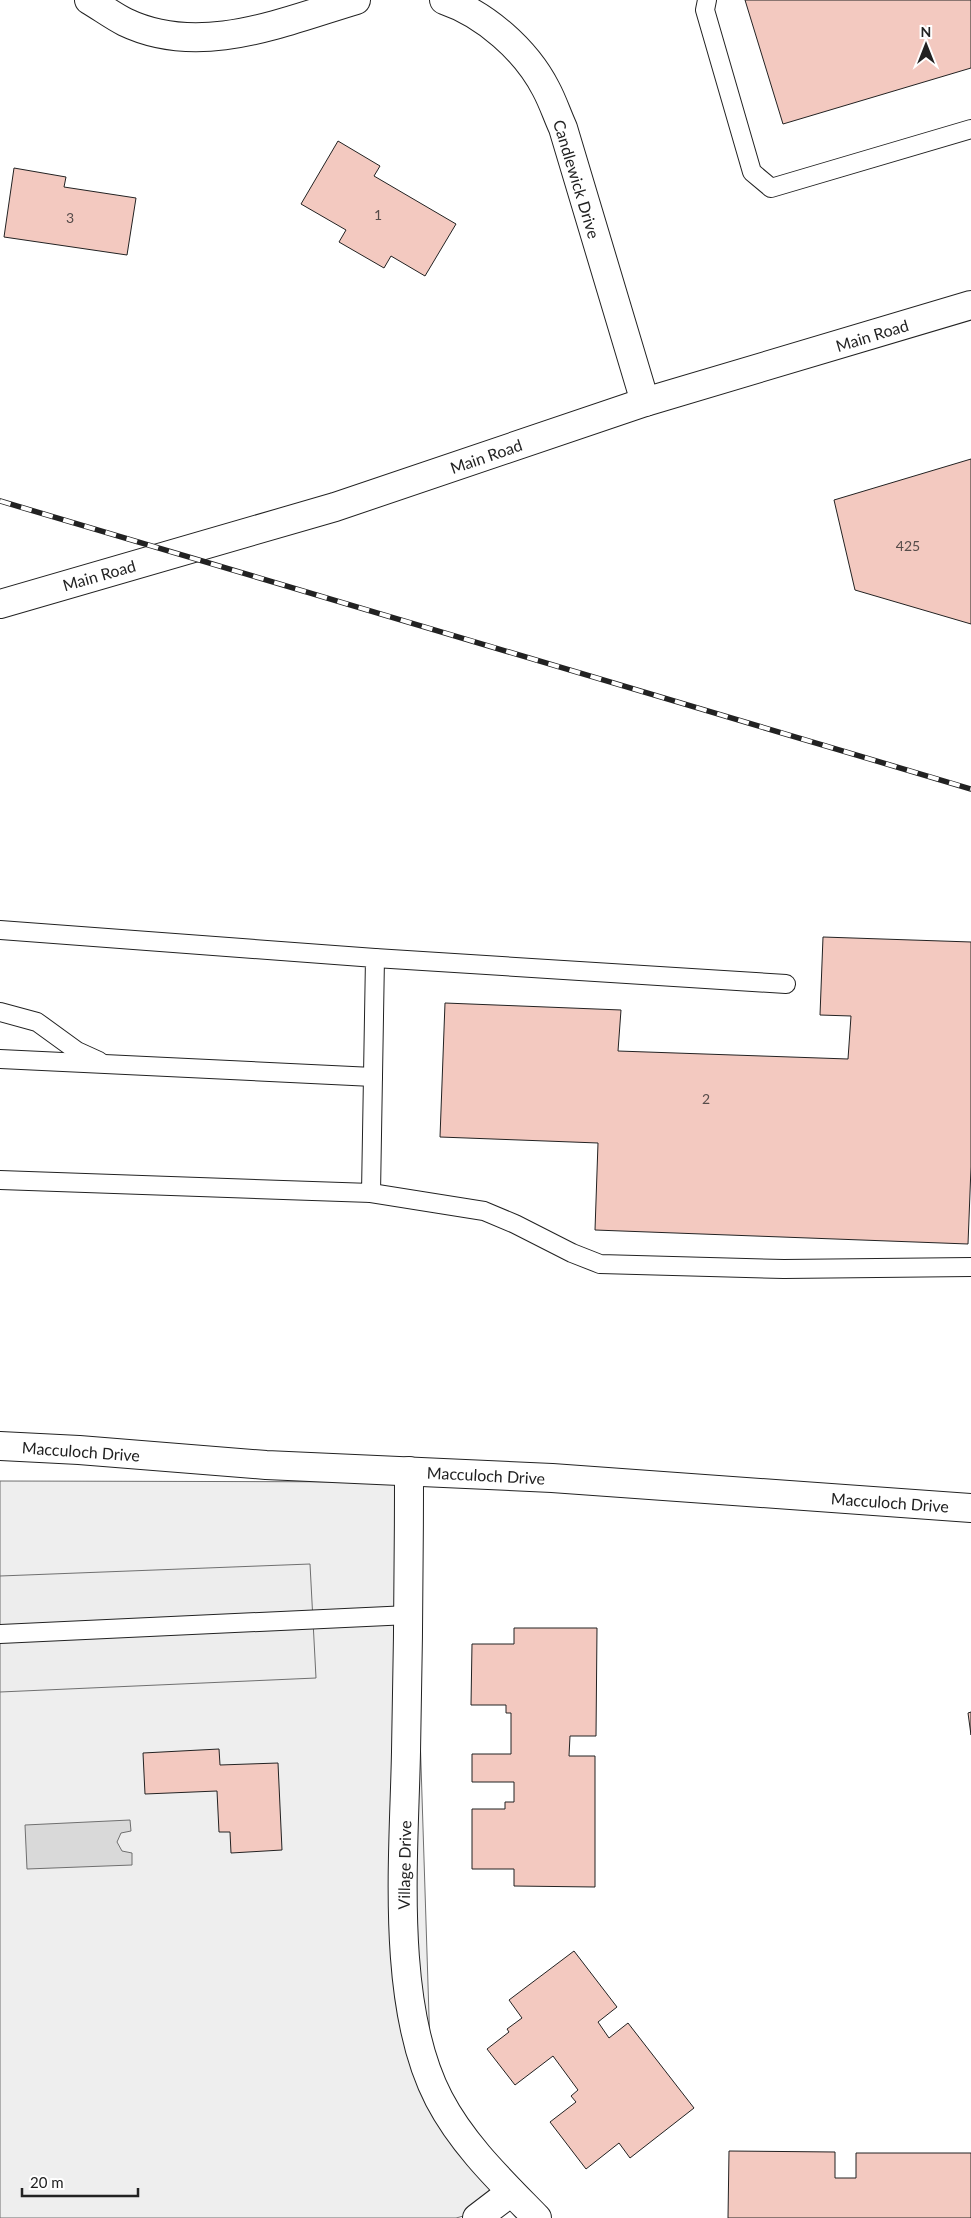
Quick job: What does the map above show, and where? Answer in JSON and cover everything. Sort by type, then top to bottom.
[{"type":"street","points":[[89,0],[125,22],[157,33],[185,37],[216,37],[256,30],[356,0]]},
{"type":"street","name":"Candlewick Drive","points":[[444,0],[457,4],[506,38],[530,64],[546,89],[563,128],[644,402]]},
{"type":"street","name":"Main Road","points":[[0,604],[335,507],[644,402],[971,305]]},
{"type":"street","name":"Macculoch Drive","points":[[0,1446],[79,1450],[266,1465],[552,1478],[971,1508]]},
{"type":"street","name":"Village Drive","points":[[409,1471],[409,1615],[403,1922],[414,2024],[420,2050],[438,2099],[467,2144],[537,2218]]},
{"type":"street","points":[[478,2218],[512,2192]]},
{"type":"lane","points":[[707,0],[705,10],[752,172],[771,188],[971,130]]},
{"type":"lane","points":[[0,930],[375,958],[786,984]]},
{"type":"lane","points":[[371,1193],[375,958]]},
{"type":"lane","points":[[0,1012],[37,1022],[77,1051],[106,1065]]},
{"type":"lane","points":[[0,1025],[37,1022]]},
{"type":"lane","points":[[0,1059],[373,1076]]},
{"type":"lane","points":[[0,1180],[371,1193],[484,1211],[515,1224],[572,1253],[600,1264],[784,1269],[971,1267]]},
{"type":"lane","points":[[0,1634],[409,1615]]},
{"type":"shaded area","points":[[0,1481],[412,1482],[430,2047],[501,2206],[456,2218],[0,2218]]},
{"type":"shaded area","points":[[310,1564],[316,1678],[0,1692],[0,1576]]},
{"type":"shaded area","points":[[130,1820],[131,1831],[121,1833],[117,1842],[122,1851],[132,1853],[132,1865],[27,1869],[25,1825]]},
{"type":"building","points":[[745,0],[971,0],[971,68],[783,124]]},
{"type":"building","points":[[338,141],[380,166],[374,176],[456,224],[425,276],[391,256],[384,268],[339,242],[346,230],[301,204]]},
{"type":"building","points":[[14,168],[66,177],[64,187],[136,198],[127,255],[4,237]]},
{"type":"building","points":[[971,459],[971,624],[855,590],[834,500]]},
{"type":"building","points":[[823,937],[971,942],[971,1167],[968,1244],[595,1230],[598,1143],[440,1137],[445,1003],[621,1010],[618,1051],[848,1059],[851,1016],[820,1015]]},
{"type":"building","points":[[514,1628],[597,1628],[596,1736],[570,1736],[569,1756],[595,1756],[595,1887],[514,1886],[514,1869],[472,1869],[472,1809],[505,1809],[505,1802],[514,1802],[514,1782],[472,1782],[472,1754],[511,1754],[511,1713],[506,1713],[506,1705],[471,1705],[472,1644],[514,1644]]},
{"type":"building","points":[[971,1712],[971,1735],[968,1713]]},
{"type":"building","points":[[219,1749],[220,1765],[278,1763],[282,1850],[231,1853],[230,1832],[219,1832],[217,1791],[145,1794],[143,1753]]},
{"type":"building","points":[[574,1951],[617,2007],[598,2022],[609,2038],[628,2023],[694,2108],[630,2158],[619,2143],[586,2169],[550,2122],[576,2102],[571,2096],[578,2090],[553,2056],[515,2085],[487,2049],[509,2032],[507,2029],[522,2018],[509,2000]]},
{"type":"building","points":[[729,2151],[835,2152],[835,2178],[856,2178],[856,2153],[971,2153],[971,2218],[728,2218]]},
{"type":"railway","points":[[0,501],[971,789]]}]
